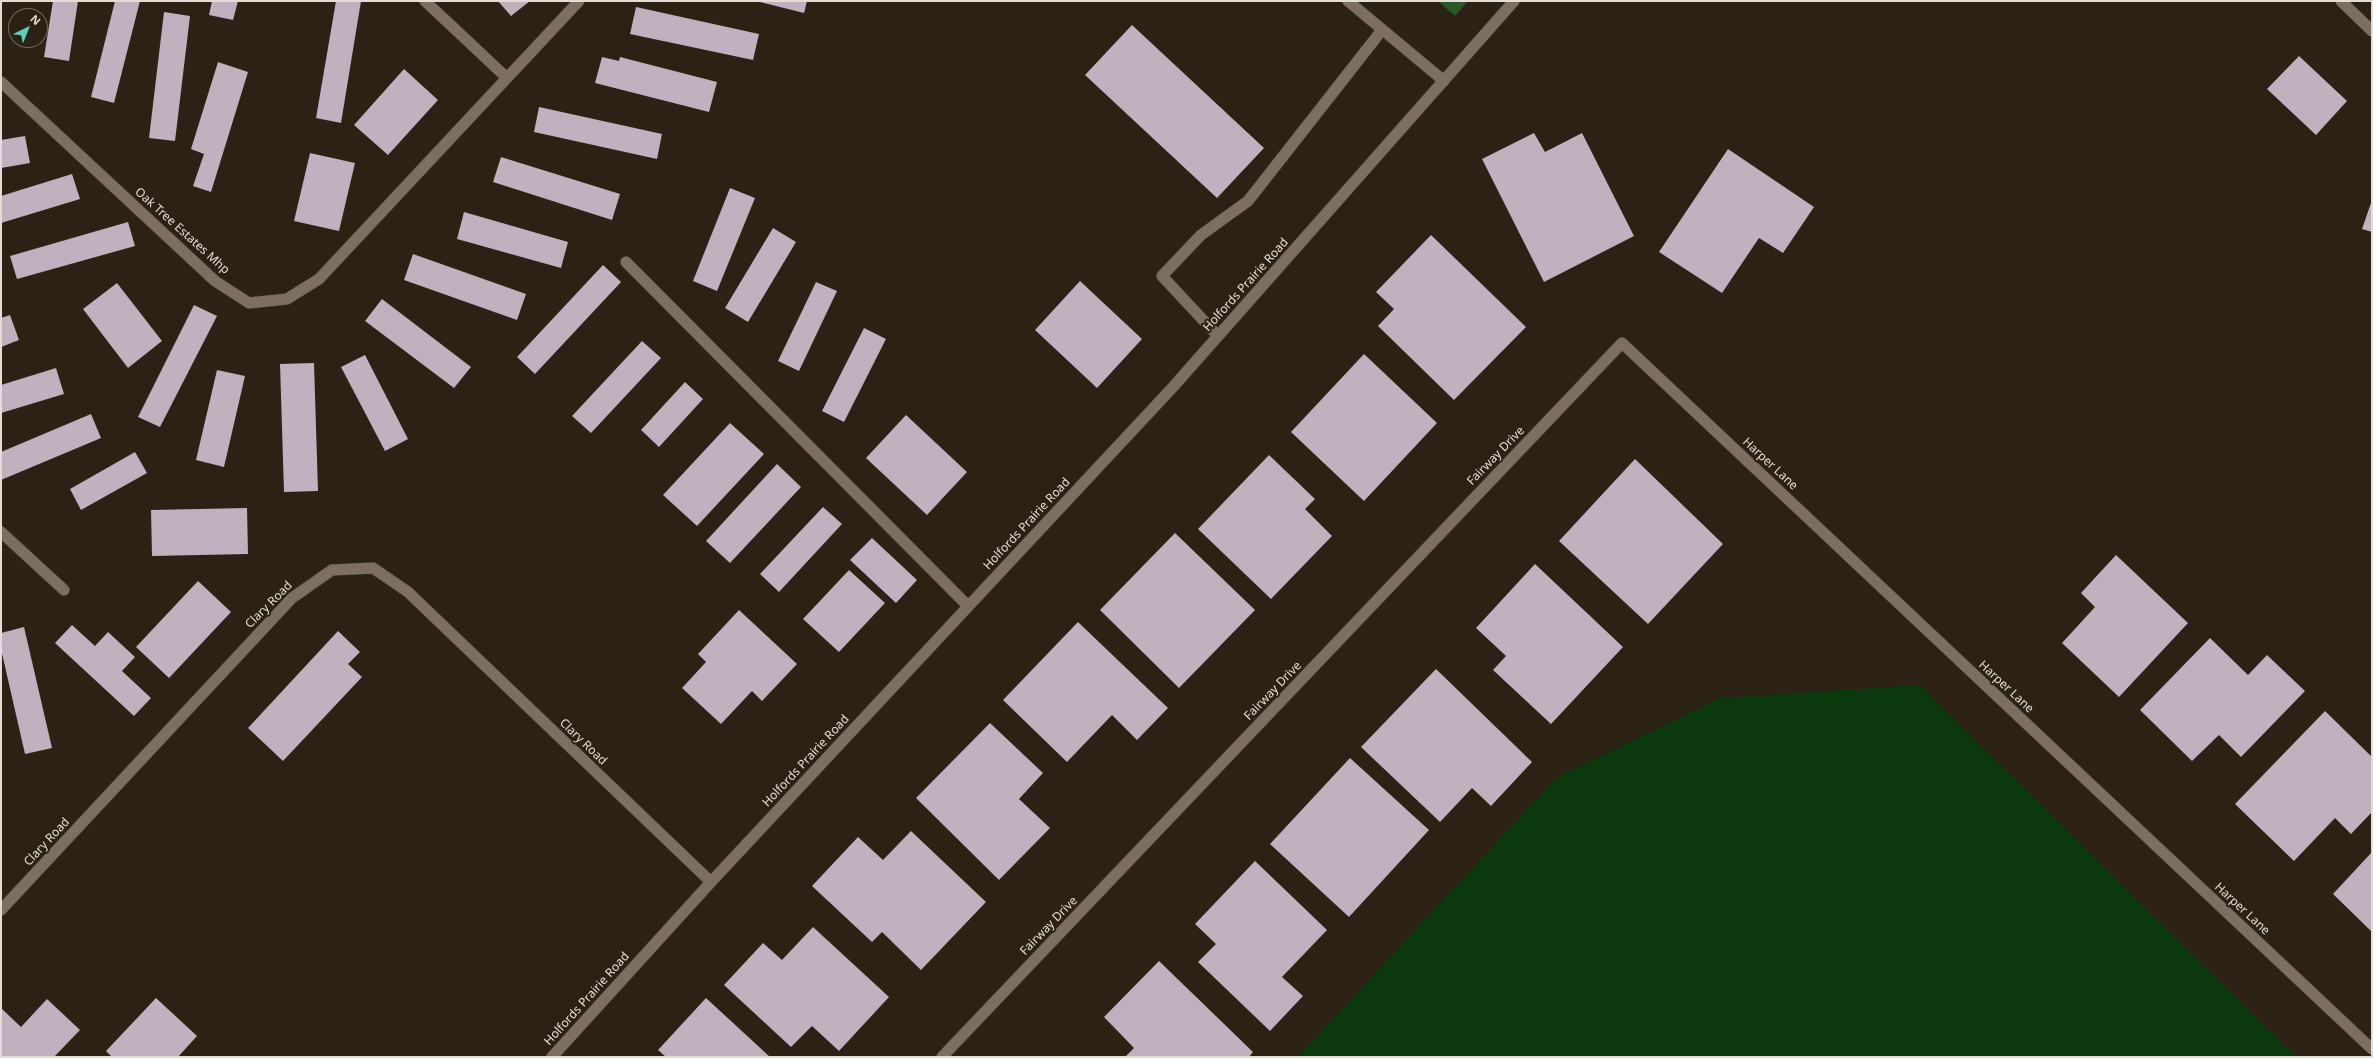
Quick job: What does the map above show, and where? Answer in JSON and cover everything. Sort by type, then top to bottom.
[{"type":"street","points":[[425,1],[507,78]]},
{"type":"street","name":"Oak Tree Estates Mhp","points":[[1,82],[214,281],[249,304],[288,299],[319,279],[579,1]]},
{"type":"street","points":[[1348,1],[1444,81]]},
{"type":"street","name":"Holfords Prairie Road","points":[[552,1057],[711,882],[1218,336],[1514,1]]},
{"type":"street","points":[[2341,1],[2372,32]]},
{"type":"street","points":[[1218,336],[1162,276],[1201,235],[1248,201],[1382,30]]},
{"type":"street","points":[[626,262],[968,606]]},
{"type":"street","name":"Harper Lane","points":[[1622,343],[2372,1049]]},
{"type":"street","name":"Fairway Drive","points":[[942,1057],[1622,343]]},
{"type":"street","points":[[1,532],[64,590]]},
{"type":"street","name":"Clary Road","points":[[1,910],[292,598],[332,570],[373,568],[408,592],[711,882]]},
{"type":"green space","points":[[1438,1],[1468,1],[1455,16]]},
{"type":"green space","points":[[1920,685],[2296,1057],[1298,1057],[1556,778],[1720,698]]},
{"type":"building","points":[[53,1],[78,1],[69,61],[44,57],[45,48],[48,48],[48,32]]},
{"type":"building","points":[[115,1],[140,1],[114,103],[91,97]]},
{"type":"building","points":[[212,1],[238,1],[233,20],[209,15]]},
{"type":"building","points":[[336,1],[361,1],[341,123],[316,118]]},
{"type":"building","points":[[498,1],[530,1],[511,16]]},
{"type":"building","points":[[756,1],[807,1],[804,13]]},
{"type":"building","points":[[636,7],[759,34],[753,60],[630,34]]},
{"type":"building","points":[[164,12],[190,16],[175,141],[149,138]]},
{"type":"building","points":[[1132,25],[1264,148],[1217,198],[1085,75]]},
{"type":"building","points":[[2299,56],[2347,101],[2316,135],[2267,89]]},
{"type":"building","points":[[602,57],[619,61],[620,57],[717,82],[709,112],[595,83]]},
{"type":"building","points":[[218,62],[248,72],[211,192],[193,186],[204,154],[191,149]]},
{"type":"building","points":[[404,69],[438,100],[388,155],[354,125]]},
{"type":"building","points":[[539,107],[662,134],[657,159],[534,132]]},
{"type":"building","points":[[1534,133],[1545,152],[1582,133],[1634,236],[1544,282],[1482,159]]},
{"type":"building","points":[[25,136],[30,163],[1,168],[1,140]]},
{"type":"building","points":[[1728,149],[1814,207],[1783,253],[1759,238],[1722,293],[1659,252]]},
{"type":"building","points":[[310,153],[355,163],[339,231],[294,221]]},
{"type":"building","points":[[501,157],[620,194],[612,220],[493,182]]},
{"type":"building","points":[[72,174],[80,199],[1,223],[1,196]]},
{"type":"building","points":[[730,188],[755,198],[717,291],[693,281]]},
{"type":"building","points":[[2372,200],[2372,232],[2362,229]]},
{"type":"building","points":[[464,212],[568,242],[561,268],[457,239]]},
{"type":"building","points":[[128,222],[135,246],[17,279],[10,256]]},
{"type":"building","points":[[773,228],[796,242],[748,322],[725,308]]},
{"type":"building","points":[[1431,235],[1526,327],[1454,400],[1378,326],[1394,309],[1376,292]]},
{"type":"building","points":[[413,254],[526,294],[517,320],[404,280]]},
{"type":"building","points":[[603,265],[621,282],[535,374],[517,357]]},
{"type":"building","points":[[1080,281],[1142,339],[1097,388],[1035,330]]},
{"type":"building","points":[[816,282],[837,291],[799,371],[778,361]]},
{"type":"building","points":[[117,283],[162,341],[128,368],[83,309]]},
{"type":"building","points":[[382,299],[471,367],[454,388],[365,321]]},
{"type":"building","points":[[194,305],[217,316],[160,427],[138,417]]},
{"type":"building","points":[[10,315],[19,340],[1,347],[1,318]]},
{"type":"building","points":[[864,328],[886,339],[844,422],[822,411]]},
{"type":"building","points":[[642,341],[661,358],[591,433],[572,416]]},
{"type":"building","points":[[1364,354],[1437,423],[1364,501],[1291,432]]},
{"type":"building","points":[[365,355],[408,439],[385,451],[341,367]]},
{"type":"building","points":[[314,363],[318,491],[284,492],[280,364]]},
{"type":"building","points":[[56,368],[64,394],[1,413],[1,385]]},
{"type":"building","points":[[217,370],[245,376],[224,467],[196,460]]},
{"type":"building","points":[[685,382],[703,399],[659,447],[641,430]]},
{"type":"building","points":[[91,414],[101,438],[1,480],[1,452]]},
{"type":"building","points":[[906,415],[967,472],[927,515],[866,458]]},
{"type":"building","points":[[730,423],[764,454],[697,526],[663,495]]},
{"type":"building","points":[[135,452],[147,473],[81,510],[70,489]]},
{"type":"building","points":[[1269,455],[1315,499],[1305,509],[1332,536],[1271,599],[1198,529]]},
{"type":"building","points":[[1635,459],[1723,544],[1648,624],[1559,541]]},
{"type":"building","points":[[777,464],[801,487],[730,563],[706,541]]},
{"type":"building","points":[[823,507],[842,524],[779,592],[760,574]]},
{"type":"building","points":[[247,508],[248,554],[152,556],[151,510]]},
{"type":"building","points":[[1175,533],[1255,610],[1179,688],[1100,610]]},
{"type":"building","points":[[872,538],[917,580],[896,603],[850,560]]},
{"type":"building","points":[[2116,555],[2188,623],[2119,697],[2062,643],[2095,607],[2081,593]]},
{"type":"building","points":[[1535,564],[1623,647],[1551,724],[1493,670],[1506,656],[1476,628]]},
{"type":"building","points":[[849,570],[885,603],[839,652],[803,619]]},
{"type":"building","points":[[198,581],[231,612],[169,678],[136,647]]},
{"type":"building","points":[[739,610],[797,664],[762,701],[752,691],[721,724],[682,688],[706,662],[698,654]]},
{"type":"building","points":[[1078,622],[1168,708],[1137,740],[1112,715],[1067,762],[1003,700]]},
{"type":"building","points":[[72,625],[95,646],[108,632],[135,657],[122,671],[151,698],[134,716],[55,643]]},
{"type":"building","points":[[24,627],[52,748],[25,754],[1,649],[1,633]]},
{"type":"building","points":[[338,631],[360,652],[348,664],[362,677],[283,761],[248,728]]},
{"type":"building","points":[[2210,638],[2248,675],[2267,655],[2305,691],[2241,757],[2219,735],[2192,761],[2140,710]]},
{"type":"building","points":[[1436,669],[1532,762],[1491,806],[1472,788],[1440,822],[1361,747]]},
{"type":"building","points":[[2325,711],[2372,757],[2372,812],[2351,834],[2335,818],[2294,861],[2235,804]]},
{"type":"building","points":[[990,723],[1043,773],[1019,799],[1050,828],[999,880],[916,798]]},
{"type":"building","points":[[1350,758],[1429,830],[1349,917],[1270,844]]},
{"type":"building","points":[[911,831],[986,902],[921,970],[882,932],[872,942],[812,886],[858,837],[883,860]]},
{"type":"building","points":[[2372,852],[2372,932],[2333,894]]},
{"type":"building","points":[[1255,861],[1327,930],[1282,977],[1303,996],[1270,1031],[1198,962],[1216,944],[1195,924]]},
{"type":"building","points":[[813,927],[889,997],[839,1051],[812,1026],[791,1047],[724,985],[763,943],[782,960]]},
{"type":"building","points":[[1159,961],[1253,1052],[1249,1057],[1125,1057],[1134,1048],[1104,1017]]},
{"type":"building","points":[[156,998],[197,1036],[178,1057],[112,1057],[106,1051]]},
{"type":"building","points":[[706,998],[770,1057],[666,1057],[658,1050]]},
{"type":"building","points":[[47,999],[80,1030],[54,1057],[1,1057],[1,1008],[21,1027]]}]
